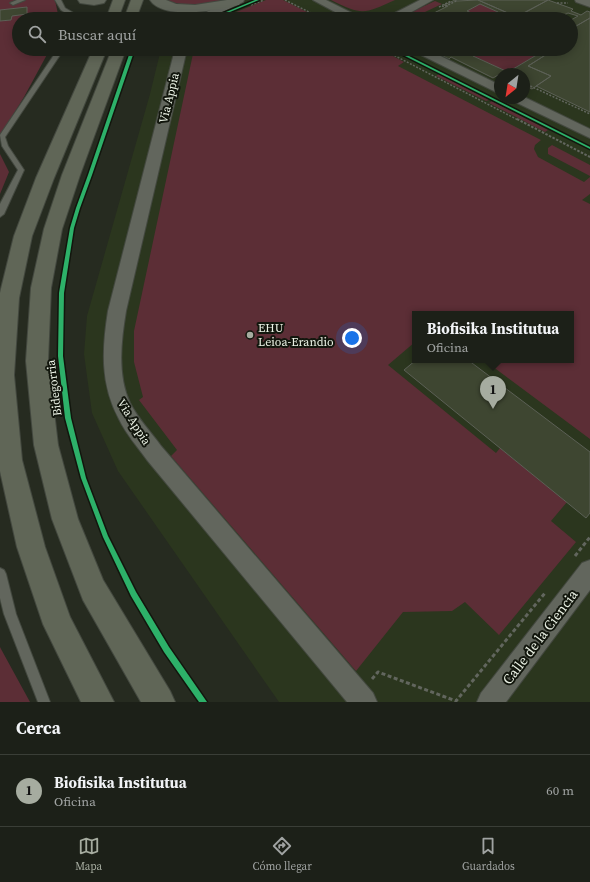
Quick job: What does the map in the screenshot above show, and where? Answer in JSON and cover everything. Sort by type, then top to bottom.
[{"type":"main road","points":[[84,0],[100,0]]},
{"type":"main road","points":[[115,12],[119,0]]},
{"type":"main road","points":[[133,12],[137,0]]},
{"type":"main road","points":[[156,0],[170,7],[182,9],[206,8],[240,2]]},
{"type":"main road","points":[[97,56],[45,178],[24,236],[9,298],[3,375],[10,460],[31,547],[58,624],[98,702]]},
{"type":"main road","points":[[116,56],[71,175],[53,229],[41,288],[37,362],[46,445],[65,519],[93,590],[159,702]]},
{"type":"street","points":[[318,0],[342,12]]},
{"type":"street","points":[[405,12],[428,0]]},
{"type":"street","points":[[580,0],[590,4]]},
{"type":"street","points":[[215,12],[240,2]]},
{"type":"street","name":"Via Appia","points":[[179,56],[117,311],[112,338],[114,380],[119,400],[132,422],[154,453],[361,699]]},
{"type":"street","points":[[431,56],[494,87]]},
{"type":"street","points":[[529,104],[590,134]]},
{"type":"street","name":"Calle de la Ciencia","points":[[490,702],[581,565]]},
{"type":"lane","points":[[13,3],[22,0]]},
{"type":"lane","points":[[58,0],[64,9],[69,12]]},
{"type":"lane","points":[[0,214],[21,170],[18,161],[3,146],[2,136],[56,56]]},
{"type":"lane","points":[[0,574],[10,614],[44,702]]},
{"type":"path","points":[[240,2],[258,0]]},
{"type":"path","points":[[285,0],[313,12]]},
{"type":"path","points":[[296,0],[316,12]]},
{"type":"path","points":[[441,6],[444,7],[458,0]]},
{"type":"path","points":[[557,2],[569,3]]},
{"type":"path","points":[[395,56],[590,157]]},
{"type":"path","points":[[407,56],[456,80]]},
{"type":"path","points":[[530,86],[590,114]]},
{"type":"path","points":[[581,565],[590,537]]},
{"type":"path","points":[[361,699],[378,672],[456,701],[549,588]]},
{"type":"shaded area","points":[[0,0],[55,0],[58,12],[12,12],[12,56],[46,56],[24,97],[0,136]]},
{"type":"shaded area","points":[[165,0],[223,0],[208,4],[187,5]]},
{"type":"shaded area","name":"EHU Leioa-Erandio","points":[[223,0],[590,0],[590,702],[279,702],[118,471],[92,413],[84,354],[87,316],[150,94],[159,56],[578,56],[578,12],[198,12]]},
{"type":"shaded area","points":[[266,0],[283,0],[307,12],[236,12]]},
{"type":"shaded area","points":[[331,0],[395,0],[370,10],[357,11]]},
{"type":"shaded area","points":[[435,1],[442,4],[425,12],[412,12]]},
{"type":"shaded area","points":[[480,4],[498,12],[469,12],[467,11]]},
{"type":"shaded area","name":"EHU Leioa-Erandio","points":[[193,56],[393,56],[404,62],[398,66],[541,140],[535,145],[534,149],[538,157],[584,182],[590,177],[590,194],[582,200],[590,204],[590,439],[488,363],[574,363],[574,311],[412,311],[412,345],[388,365],[496,453],[500,448],[567,502],[551,521],[576,542],[499,635],[465,602],[452,611],[403,612],[356,671],[171,456],[177,450],[139,400],[143,397],[134,362],[134,331]]},
{"type":"shaded area","points":[[473,56],[535,56],[515,68],[499,68]]},
{"type":"shaded area","points":[[439,74],[489,100],[486,101],[436,76]]},
{"type":"shaded area","points":[[492,101],[494,104],[498,104],[548,130],[545,132],[489,103]]},
{"type":"shaded area","points":[[552,145],[590,165],[590,176],[548,154],[548,148]]},
{"type":"shaded area","points":[[0,154],[9,172],[0,194]]},
{"type":"shaded area","points":[[0,647],[1,649],[30,702],[0,702]]},
{"type":"building","points":[[455,0],[478,0],[506,12],[498,12],[480,4],[467,11],[469,12],[436,12],[448,6],[444,5]]},
{"type":"building","points":[[478,0],[548,0],[526,12],[506,12]]},
{"type":"building","points":[[548,0],[573,9],[571,11],[574,12],[525,12]]},
{"type":"building","points":[[27,7],[27,12],[12,12],[11,20],[0,21],[0,10]]},
{"type":"building","points":[[587,11],[590,12],[590,18],[578,25],[578,14],[581,15]]},
{"type":"building","points":[[590,18],[590,112],[536,86],[551,76],[528,66],[544,56],[578,56],[578,25]]},
{"type":"building","points":[[443,56],[473,56],[499,68],[494,68],[493,78],[451,57],[449,59]]},
{"type":"building","points":[[535,56],[544,56],[528,66],[551,76],[532,89],[530,88],[530,68],[515,68]]},
{"type":"building","points":[[412,363],[472,363],[590,452],[590,513],[586,518],[404,370]]},
{"type":"cycle path","points":[[228,12],[258,0]]},
{"type":"cycle path","name":"Bidegorria","points":[[131,56],[72,228],[61,293],[60,356],[68,418],[84,478],[106,537],[134,594],[166,649],[203,702]]},
{"type":"cycle path","points":[[407,56],[590,148]]},
{"type":"place","name":"EHU Leioa-Erandio","points":[[250,335]]},
{"type":"place","name":"Biofisika Institutua","points":[[493,409]]}]
